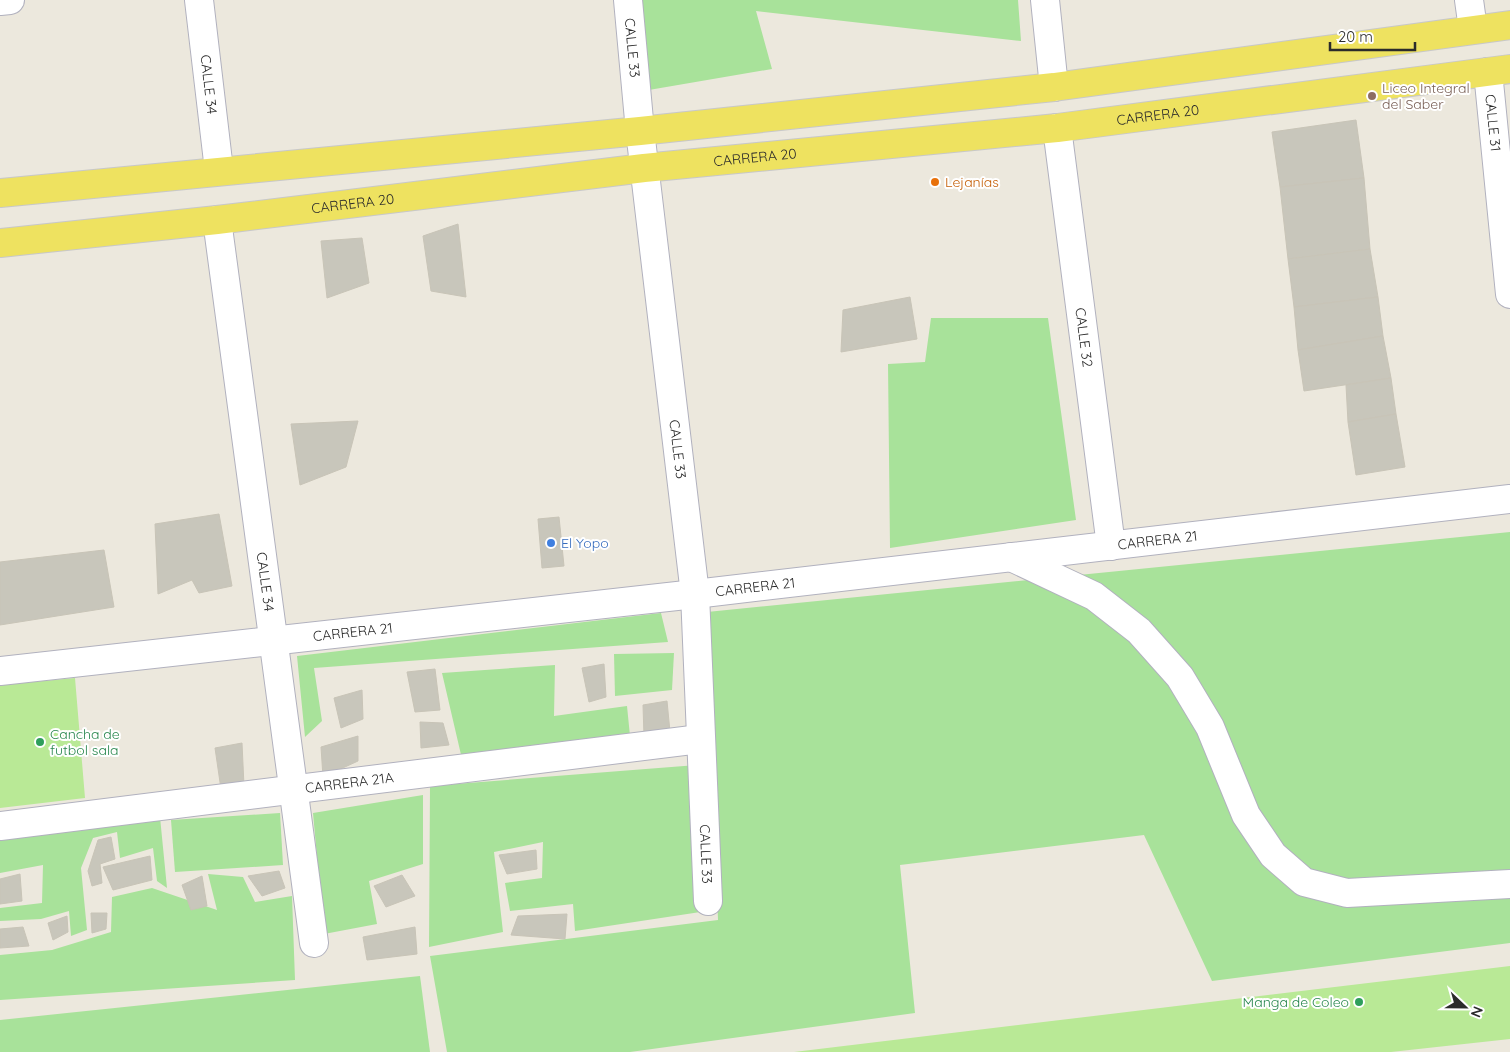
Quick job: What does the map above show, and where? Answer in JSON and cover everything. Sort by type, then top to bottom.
[{"type":"main road","points":[[0,193],[219,170],[640,131],[1054,87],[1510,25]]},
{"type":"main road","name":"CARRERA 20","points":[[0,242],[217,220],[644,168],[1057,128],[1499,71]]},
{"type":"street","points":[[0,1],[10,0]]},
{"type":"street","name":"CALLE 34","points":[[199,0],[219,170]]},
{"type":"street","name":"CALLE 33","points":[[628,0],[644,168],[695,594],[708,901]]},
{"type":"street","points":[[1045,0],[1054,87]]},
{"type":"street","points":[[1470,0],[1473,29]]},
{"type":"street","name":"CALLE 31","points":[[1499,71],[1510,294]]},
{"type":"street","name":"CALLE 32","points":[[1057,128],[1111,546]]},
{"type":"street","name":"CALLE 34","points":[[217,220],[314,943]]},
{"type":"street","name":"CARRERA 21","points":[[0,671],[695,594],[1510,498]]},
{"type":"street","points":[[1010,557],[1094,596],[1140,630],[1180,677],[1210,726],[1246,815],[1273,855],[1304,882],[1347,893],[1510,884]]},
{"type":"street","name":"CARRERA 21A","points":[[0,826],[700,739]]},
{"type":"green space","points":[[640,0],[1018,0],[1021,41],[756,11],[772,69],[643,91]]},
{"type":"green space","points":[[931,318],[1048,318],[1076,520],[890,548],[888,364],[925,362]]},
{"type":"green space","points":[[1510,532],[1510,943],[1212,981],[1144,835],[900,865],[915,1013],[630,1052],[447,1052],[430,956],[718,920],[707,612]]},
{"type":"green space","points":[[661,613],[668,642],[314,668],[322,721],[305,737],[297,656]]},
{"type":"green space","points":[[674,653],[672,690],[615,696],[614,654]]},
{"type":"green space","points":[[555,665],[554,716],[627,706],[630,736],[462,759],[442,673]]},
{"type":"green space","name":"Cancha de futbol sala","points":[[75,678],[85,798],[0,808],[0,685]]},
{"type":"green space","points":[[697,765],[707,911],[575,931],[573,904],[510,911],[505,883],[542,878],[543,842],[494,852],[503,932],[429,947],[430,786]]},
{"type":"green space","points":[[423,795],[423,864],[369,881],[377,924],[324,934],[313,813]]},
{"type":"green space","points":[[280,813],[283,865],[175,872],[171,820]]},
{"type":"green space","points":[[160,817],[167,888],[157,881],[153,848],[120,858],[117,832],[93,838],[81,868],[87,930],[71,936],[69,911],[41,919],[0,921],[0,908],[42,903],[43,865],[0,873],[0,840]]},
{"type":"green space","points":[[208,874],[243,877],[255,902],[292,896],[295,980],[0,1000],[0,955],[52,950],[111,932],[112,897],[152,888],[217,910]]},
{"type":"green space","name":"Manga de Coleo","points":[[1510,966],[1510,1039],[1391,1052],[794,1052]]},
{"type":"green space","points":[[420,976],[430,1052],[0,1052],[0,1020]]},
{"type":"building","points":[[1356,120],[1364,178],[1280,187],[1272,132]]},
{"type":"building","points":[[1364,178],[1370,249],[1288,259],[1280,187]]},
{"type":"building","points":[[458,224],[466,297],[431,291],[423,236]]},
{"type":"building","points":[[362,238],[369,283],[327,298],[321,241]]},
{"type":"building","points":[[1370,249],[1378,297],[1294,307],[1288,259]]},
{"type":"building","points":[[910,297],[917,339],[841,352],[843,310]]},
{"type":"building","points":[[1378,297],[1383,336],[1298,350],[1294,307]]},
{"type":"building","points":[[1383,336],[1391,378],[1304,391],[1298,350]]},
{"type":"building","points":[[1391,378],[1396,414],[1348,422],[1346,385]]},
{"type":"building","points":[[1396,414],[1405,467],[1356,475],[1348,422]]},
{"type":"building","points":[[358,421],[346,467],[300,485],[291,424]]},
{"type":"building","points":[[219,514],[232,586],[199,593],[192,580],[158,594],[155,524]]},
{"type":"building","name":"El Yopo","points":[[559,517],[564,566],[542,568],[538,519]]},
{"type":"building","points":[[104,550],[114,607],[0,625],[0,562]]},
{"type":"building","points":[[604,664],[606,697],[589,702],[582,668]]},
{"type":"building","points":[[435,669],[440,710],[415,712],[407,672]]},
{"type":"building","points":[[362,690],[363,719],[341,728],[334,698]]},
{"type":"building","points":[[667,701],[670,732],[644,736],[643,705]]},
{"type":"building","points":[[420,722],[443,723],[449,745],[421,748]]},
{"type":"building","points":[[358,736],[358,761],[323,777],[321,747]]},
{"type":"building","points":[[242,743],[244,786],[221,789],[215,748]]},
{"type":"building","points":[[111,837],[115,859],[100,864],[102,883],[92,886],[88,871],[98,840]]},
{"type":"building","points":[[536,850],[537,869],[507,874],[499,855]]},
{"type":"building","points":[[150,856],[152,880],[113,890],[103,867]]},
{"type":"building","points":[[279,871],[285,888],[262,896],[248,876]]},
{"type":"building","points":[[20,874],[22,901],[0,904],[0,879]]},
{"type":"building","points":[[402,875],[415,896],[386,907],[374,886]]},
{"type":"building","points":[[202,876],[207,906],[191,910],[182,885]]},
{"type":"building","points":[[91,913],[107,913],[106,929],[92,933]]},
{"type":"building","points":[[567,914],[565,939],[511,935],[518,916]]},
{"type":"building","points":[[67,916],[68,932],[53,940],[48,923]]},
{"type":"building","points":[[23,927],[29,946],[0,948],[0,929]]},
{"type":"building","points":[[415,927],[417,954],[367,960],[363,937]]},
{"type":"place","name":"Liceo Integral del Saber","points":[[1372,96]]},
{"type":"place","name":"Lejanías","points":[[935,182]]},
{"type":"place","name":"El Yopo","points":[[551,543]]},
{"type":"place","name":"Cancha de futbol sala","points":[[40,742]]},
{"type":"place","name":"Manga de Coleo","points":[[1359,1002]]}]
